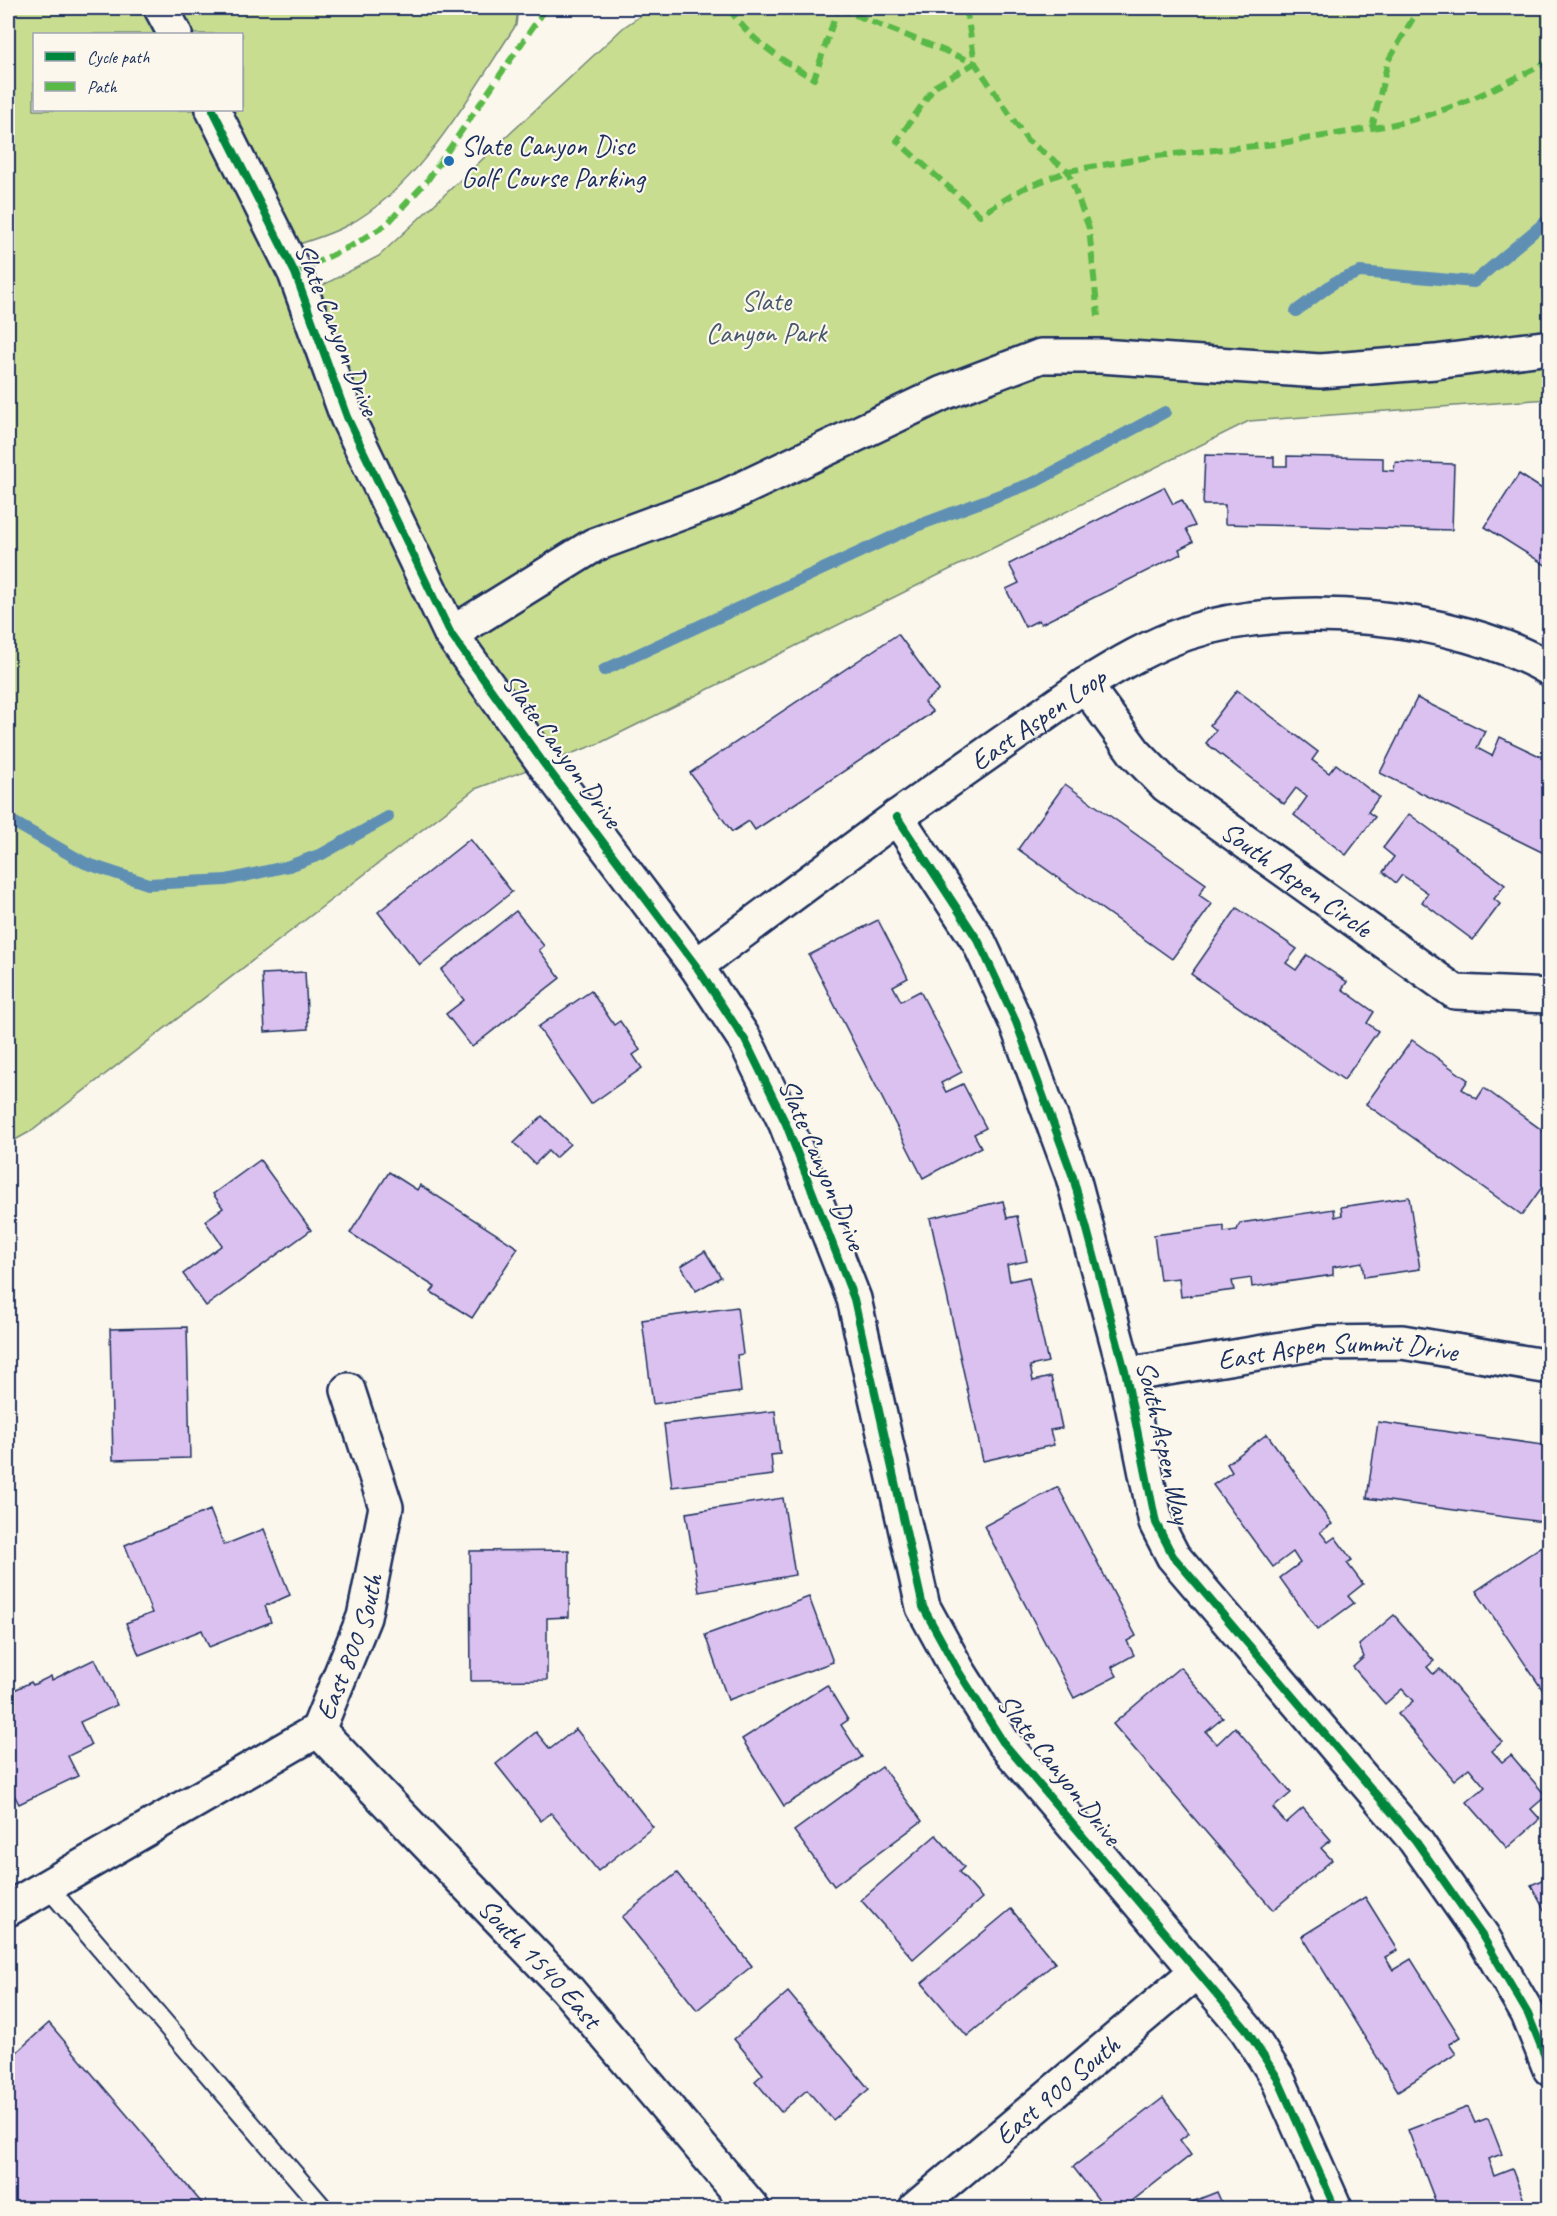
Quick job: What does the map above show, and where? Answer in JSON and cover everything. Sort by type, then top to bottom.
[{"type":"street","points":[[161,8],[174,33]]},
{"type":"street","name":"Slate Canyon Drive","points":[[214,111],[295,273],[347,417],[451,634],[542,761],[696,966],[745,1040],[786,1124],[854,1299],[923,1607],[957,1669],[1003,1742],[1246,2029],[1277,2077],[1335,2208]]},
{"type":"street","points":[[451,634],[594,545],[728,496],[943,393],[1041,356],[1100,356],[1320,371],[1435,362],[1550,347]]},
{"type":"street","name":"East Aspen Loop","points":[[696,966],[897,817],[1085,685],[1111,669],[1186,633],[1265,618],[1328,616],[1434,625],[1476,636],[1528,657],[1550,669]]},
{"type":"street","name":"South Aspen Circle","points":[[1085,685],[1140,758],[1166,785],[1455,992],[1550,996]]},
{"type":"street","name":"South Aspen Way","points":[[897,817],[979,942],[1016,1022],[1072,1177],[1126,1375],[1156,1523],[1173,1556],[1414,1840],[1483,1937],[1528,2014],[1550,2069]]},
{"type":"street","name":"East Aspen Summit Drive","points":[[1126,1375],[1318,1343],[1402,1342],[1550,1367]]},
{"type":"street","name":"East 800 South","points":[[8,1909],[318,1730],[364,1617],[386,1507],[348,1390]]},
{"type":"street","name":"South 1540 East","points":[[318,1730],[566,1988],[752,2208]]},
{"type":"street","name":"East 900 South","points":[[916,2208],[1197,1971]]},
{"type":"lane","points":[[47,1886],[323,2208]]},
{"type":"green space","name":"Slate Canyon Park","points":[[8,8],[518,8],[516,25],[462,108],[421,163],[399,187],[374,208],[348,225],[324,236],[284,249],[304,295],[379,256],[624,27],[652,8],[1549,8],[1549,399],[1249,421],[600,743],[475,789],[33,1130],[8,1144]]},
{"type":"building","points":[[1205,455],[1274,457],[1274,466],[1287,466],[1287,456],[1383,458],[1383,470],[1394,471],[1395,462],[1454,464],[1452,530],[1225,524],[1225,505],[1203,505]]},
{"type":"building","points":[[1519,474],[1550,494],[1550,568],[1485,527]]},
{"type":"building","points":[[1164,487],[1173,504],[1182,500],[1195,526],[1186,529],[1193,542],[1179,549],[1181,554],[1041,624],[1039,620],[1025,627],[1006,589],[1019,583],[1009,564]]},
{"type":"building","points":[[898,634],[939,690],[924,702],[933,712],[755,830],[749,821],[732,832],[690,773]]},
{"type":"building","points":[[1237,690],[1318,752],[1312,760],[1329,773],[1336,764],[1379,797],[1368,812],[1375,817],[1346,855],[1294,815],[1307,797],[1296,788],[1284,804],[1206,743],[1216,730],[1210,725]]},
{"type":"building","points":[[1417,698],[1485,731],[1477,748],[1492,756],[1500,737],[1550,761],[1550,856],[1380,773]]},
{"type":"building","points":[[1065,784],[1206,884],[1199,895],[1212,904],[1172,959],[1018,849]]},
{"type":"building","points":[[1409,814],[1505,885],[1494,899],[1500,904],[1473,940],[1422,902],[1428,893],[1402,875],[1396,883],[1383,872],[1394,857],[1383,848]]},
{"type":"building","points":[[470,839],[512,892],[420,965],[378,912]]},
{"type":"building","points":[[1237,908],[1297,949],[1286,963],[1296,970],[1307,955],[1347,982],[1342,989],[1374,1012],[1367,1023],[1378,1031],[1344,1080],[1191,974]]},
{"type":"building","points":[[516,911],[544,946],[539,950],[560,978],[472,1047],[446,1014],[464,1000],[441,970]]},
{"type":"building","points":[[878,920],[908,978],[893,986],[901,1001],[920,991],[962,1072],[941,1083],[946,1092],[963,1084],[986,1128],[974,1134],[981,1147],[923,1178],[809,955]]},
{"type":"building","points":[[305,972],[308,1029],[265,1032],[262,974]]},
{"type":"building","points":[[591,991],[614,1025],[620,1021],[640,1050],[633,1055],[642,1068],[591,1104],[538,1027]]},
{"type":"building","points":[[1412,1040],[1468,1080],[1462,1089],[1477,1099],[1484,1088],[1550,1136],[1550,1176],[1522,1215],[1366,1104]]},
{"type":"building","points":[[542,1116],[570,1144],[555,1158],[548,1151],[535,1164],[514,1143]]},
{"type":"building","points":[[260,1160],[311,1230],[206,1306],[183,1274],[222,1245],[205,1221],[223,1208],[213,1194]]},
{"type":"building","points":[[389,1172],[417,1190],[420,1185],[518,1248],[472,1318],[431,1292],[435,1287],[350,1233]]},
{"type":"building","points":[[1409,1197],[1420,1269],[1364,1277],[1362,1262],[1333,1267],[1333,1275],[1252,1287],[1251,1278],[1232,1281],[1234,1290],[1181,1297],[1179,1278],[1160,1280],[1154,1235],[1224,1226],[1224,1232],[1237,1230],[1240,1223],[1334,1209],[1335,1217],[1342,1215],[1341,1207]]},
{"type":"building","points":[[1003,1201],[1007,1218],[1017,1216],[1027,1261],[1007,1265],[1010,1281],[1029,1277],[1048,1362],[1030,1366],[1033,1381],[1051,1377],[1062,1428],[1050,1430],[1054,1445],[983,1461],[930,1218]]},
{"type":"building","points":[[705,1251],[721,1277],[696,1291],[681,1266]]},
{"type":"building","points":[[737,1307],[743,1354],[737,1355],[741,1392],[653,1404],[642,1320]]},
{"type":"building","points":[[187,1327],[190,1458],[113,1460],[110,1329]]},
{"type":"building","points":[[775,1411],[780,1454],[771,1455],[773,1475],[672,1487],[664,1424]]},
{"type":"building","points":[[1378,1422],[1550,1446],[1550,1523],[1367,1498]]},
{"type":"building","points":[[1267,1434],[1332,1524],[1320,1532],[1328,1542],[1335,1537],[1352,1560],[1347,1563],[1363,1584],[1348,1596],[1354,1603],[1317,1630],[1280,1578],[1300,1563],[1293,1552],[1273,1567],[1213,1485],[1232,1472],[1227,1464]]},
{"type":"building","points":[[1058,1487],[1136,1636],[1127,1641],[1134,1655],[1112,1667],[1117,1676],[1074,1698],[984,1526]]},
{"type":"building","points":[[783,1498],[795,1575],[699,1592],[686,1513]]},
{"type":"building","points":[[210,1510],[224,1545],[264,1529],[290,1595],[265,1606],[271,1622],[209,1647],[202,1630],[139,1655],[126,1623],[152,1613],[125,1545]]},
{"type":"building","points":[[1542,1546],[1550,1558],[1550,1701],[1476,1591]]},
{"type":"building","points":[[569,1550],[569,1617],[547,1618],[547,1680],[471,1681],[470,1551]]},
{"type":"building","points":[[809,1597],[833,1662],[728,1700],[705,1635]]},
{"type":"building","points":[[1394,1615],[1434,1661],[1427,1667],[1433,1674],[1440,1669],[1502,1742],[1492,1751],[1502,1762],[1511,1755],[1546,1796],[1531,1809],[1540,1819],[1507,1848],[1467,1802],[1485,1787],[1469,1768],[1454,1780],[1398,1714],[1413,1701],[1402,1689],[1385,1704],[1353,1667],[1364,1657],[1359,1645]]},
{"type":"building","points":[[95,1659],[117,1705],[80,1722],[91,1745],[68,1756],[78,1776],[19,1804],[12,1791],[8,1793],[8,1693],[51,1676],[52,1680]]},
{"type":"building","points":[[1180,1667],[1223,1718],[1206,1732],[1217,1744],[1235,1727],[1291,1793],[1273,1808],[1286,1823],[1303,1808],[1331,1840],[1321,1848],[1332,1860],[1273,1910],[1113,1724]]},
{"type":"building","points":[[827,1685],[848,1720],[841,1725],[862,1757],[784,1806],[742,1739]]},
{"type":"building","points":[[576,1729],[653,1827],[598,1871],[551,1813],[541,1821],[496,1764],[536,1732],[550,1749]]},
{"type":"building","points":[[882,1767],[922,1821],[834,1886],[794,1831]]},
{"type":"building","points":[[936,1835],[964,1867],[959,1872],[982,1898],[913,1959],[861,1900]]},
{"type":"building","points":[[677,1873],[752,1966],[697,2010],[622,1917]]},
{"type":"building","points":[[1550,1876],[1550,1921],[1531,1885]]},
{"type":"building","points":[[1365,1897],[1398,1950],[1385,1957],[1393,1970],[1411,1959],[1460,2037],[1449,2044],[1456,2054],[1398,2091],[1302,1936]]},
{"type":"building","points":[[1011,1909],[1055,1963],[967,2036],[922,1983]]},
{"type":"building","points":[[788,1992],[869,2089],[833,2120],[807,2090],[781,2112],[755,2081],[763,2074],[734,2039]]},
{"type":"building","points":[[49,2023],[206,2208],[8,2208],[8,2060]]},
{"type":"building","points":[[1163,2098],[1189,2133],[1180,2140],[1191,2155],[1123,2208],[1105,2208],[1073,2167]]},
{"type":"building","points":[[1468,2107],[1475,2123],[1488,2118],[1502,2154],[1488,2159],[1494,2176],[1512,2169],[1527,2208],[1438,2208],[1408,2130]]},
{"type":"building","points":[[1217,2192],[1224,2208],[1177,2208]]},
{"type":"waterway","points":[[1296,311],[1335,282],[1360,272],[1474,282],[1550,218]]},
{"type":"waterway","points":[[604,670],[914,527],[1035,482],[1165,412]]},
{"type":"waterway","points":[[8,819],[85,863],[148,884],[226,880],[289,866],[322,854],[388,817]]},
{"type":"marked path","points":[[295,273],[355,244],[386,225],[427,181],[546,8]]},
{"type":"marked path","points":[[729,8],[756,39],[778,57],[814,79],[838,8]]},
{"type":"marked path","points":[[838,8],[975,63],[1027,140],[1068,171],[1089,228],[1098,316]]},
{"type":"marked path","points":[[966,8],[975,63],[935,86],[897,141],[980,215],[1022,189],[1068,171],[1155,156],[1275,144],[1372,128],[1388,61],[1419,8]]},
{"type":"marked path","points":[[1372,128],[1419,118],[1464,102],[1550,61]]},
{"type":"cycle path","points":[[214,111],[295,273],[347,417],[451,634],[542,761],[696,966],[745,1040],[786,1124],[854,1299],[923,1607],[957,1669],[1003,1742],[1246,2029],[1277,2077],[1335,2208]]},
{"type":"cycle path","points":[[897,817],[979,942],[1016,1022],[1073,1177],[1126,1375],[1156,1523],[1173,1556],[1415,1840],[1483,1937],[1528,2014],[1550,2069]]},
{"type":"place","name":"Slate Canyon Disc Golf Course Parking","points":[[449,161]]}]
